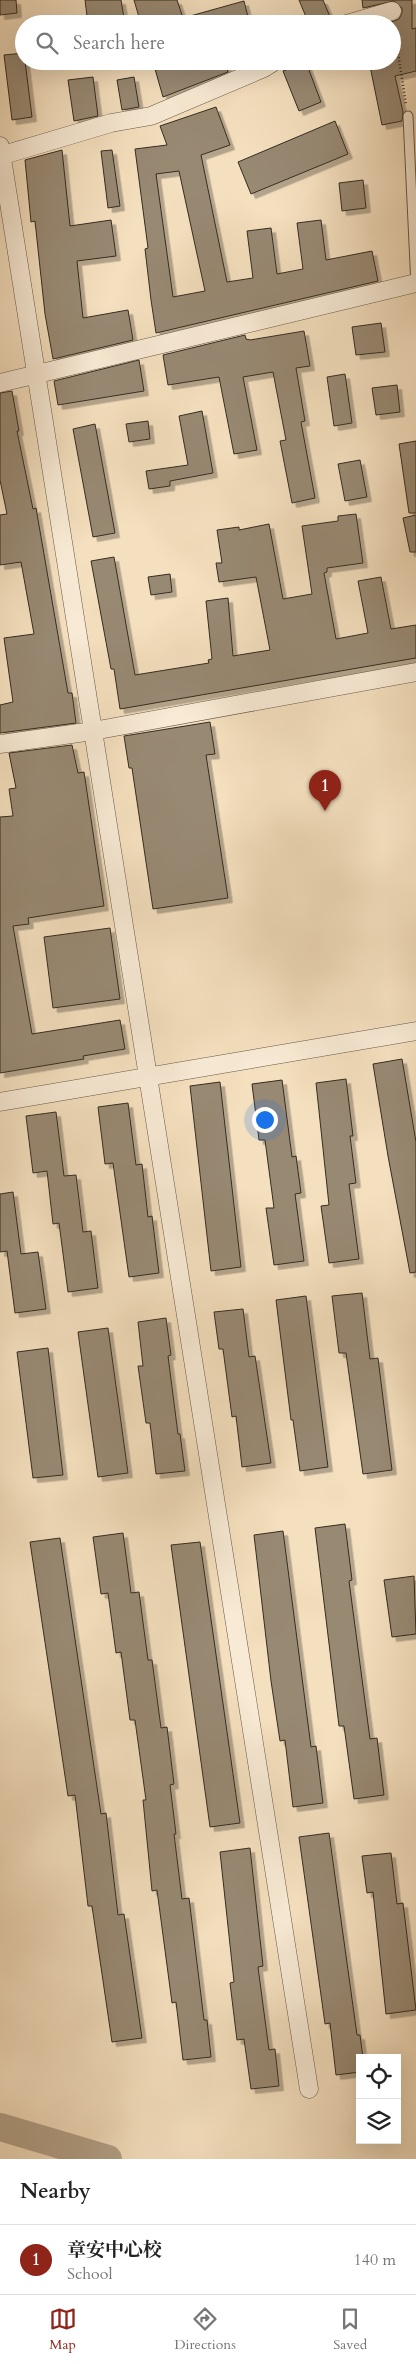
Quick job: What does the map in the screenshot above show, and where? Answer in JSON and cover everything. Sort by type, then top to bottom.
[{"type":"street","points":[[378,15],[392,11]]},
{"type":"street","points":[[259,70],[151,116],[111,123],[0,152],[309,2089]]},
{"type":"street","points":[[0,383],[416,284]]},
{"type":"street","points":[[0,744],[93,731],[416,672]]},
{"type":"street","points":[[0,1102],[416,1030]]},
{"type":"lane","points":[[408,116],[416,291]]},
{"type":"path","points":[[392,11],[393,15]]},
{"type":"path","points":[[401,70],[408,116]]},
{"type":"building","points":[[0,0],[16,0],[17,13],[0,15]]},
{"type":"building","points":[[85,0],[121,0],[124,15],[87,15]]},
{"type":"building","points":[[134,0],[177,0],[182,15],[138,15]]},
{"type":"building","points":[[299,0],[323,0],[329,15],[305,15]]},
{"type":"building","points":[[362,0],[412,0],[412,29],[416,28],[416,71],[395,76],[403,112],[402,121],[382,125],[371,70],[401,70],[402,8],[394,1],[363,8]]},
{"type":"building","points":[[244,1],[248,15],[194,15]]},
{"type":"building","points":[[15,54],[15,70],[26,70],[32,117],[12,120],[4,55]]},
{"type":"building","points":[[155,70],[227,70],[228,72],[163,97]]},
{"type":"building","points":[[309,70],[321,102],[299,111],[283,71]]},
{"type":"building","points":[[93,77],[98,116],[74,121],[68,80]]},
{"type":"building","points":[[134,77],[139,107],[122,110],[117,80]]},
{"type":"building","points":[[216,107],[230,145],[201,155],[227,282],[253,278],[247,231],[271,228],[277,274],[303,269],[297,223],[321,220],[326,260],[372,251],[378,281],[156,333],[145,249],[148,248],[135,149],[167,145],[160,126]],"holes":[[[179,171],[205,291],[173,297],[156,174]]]},
{"type":"building","points":[[335,121],[348,154],[251,194],[238,162]]},
{"type":"building","points":[[62,150],[70,226],[111,220],[116,256],[77,261],[83,318],[128,310],[133,340],[53,359],[45,314],[35,221],[31,222],[25,160]]},
{"type":"building","points":[[112,150],[120,206],[108,208],[101,151]]},
{"type":"building","points":[[363,180],[366,208],[342,211],[339,183]]},
{"type":"building","points":[[381,323],[385,352],[356,355],[352,327]]},
{"type":"building","points":[[304,331],[310,366],[296,368],[305,421],[301,422],[315,498],[292,503],[280,441],[286,440],[273,372],[243,377],[257,450],[234,454],[219,377],[168,385],[163,355],[245,335],[246,339],[250,340]]},
{"type":"building","points":[[139,360],[144,391],[58,405],[54,381]]},
{"type":"building","points":[[345,374],[352,423],[334,426],[327,377]]},
{"type":"building","points":[[397,385],[400,412],[376,415],[372,388]]},
{"type":"building","points":[[12,391],[19,431],[17,431],[33,509],[36,508],[68,693],[72,693],[76,723],[0,733],[0,705],[13,702],[4,638],[34,634],[21,562],[0,565],[0,515],[7,514],[0,480],[0,393]]},
{"type":"building","points":[[202,411],[213,473],[170,481],[170,486],[149,489],[146,471],[188,465],[179,416]]},
{"type":"building","points":[[148,421],[150,439],[129,442],[126,424]]},
{"type":"building","points":[[95,424],[115,533],[93,537],[73,429]]},
{"type":"building","points":[[416,441],[416,513],[409,513],[399,444]]},
{"type":"building","points":[[360,460],[367,497],[345,501],[338,464]]},
{"type":"building","points":[[356,514],[363,563],[327,568],[327,572],[324,573],[336,639],[368,633],[358,581],[381,577],[391,629],[416,625],[416,658],[120,709],[114,669],[111,669],[91,561],[114,557],[135,675],[209,663],[208,660],[212,659],[206,601],[228,598],[233,656],[270,650],[256,577],[219,582],[216,563],[222,563],[217,530],[239,527],[239,530],[269,524],[283,599],[312,594],[302,526],[338,521],[338,516]]},
{"type":"building","points":[[416,515],[416,552],[410,552],[403,518]]},
{"type":"building","points":[[170,574],[172,592],[151,595],[148,577]]},
{"type":"building","points":[[210,722],[215,754],[206,755],[228,898],[153,909],[132,768],[129,768],[124,736]]},
{"type":"building","points":[[72,745],[78,773],[84,772],[104,906],[28,918],[29,924],[13,926],[32,1034],[120,1020],[125,1049],[83,1056],[84,1059],[0,1073],[0,817],[13,816],[9,789],[16,788],[9,753]]},
{"type":"building","points":[[110,928],[120,999],[53,1008],[44,937]]},
{"type":"building","points":[[402,1059],[416,1142],[416,1272],[410,1273],[373,1064]]},
{"type":"building","points":[[346,1079],[353,1136],[350,1136],[356,1183],[349,1184],[359,1259],[329,1263],[321,1206],[329,1205],[316,1083]]},
{"type":"building","points":[[282,1080],[292,1157],[296,1156],[301,1193],[295,1194],[304,1261],[274,1265],[266,1208],[274,1208],[265,1140],[259,1140],[252,1084]]},
{"type":"building","points":[[220,1082],[241,1267],[211,1271],[190,1086]]},
{"type":"building","points":[[128,1103],[136,1165],[142,1164],[148,1217],[152,1216],[159,1273],[129,1277],[113,1163],[105,1164],[98,1107]]},
{"type":"building","points":[[56,1112],[64,1176],[76,1175],[83,1232],[91,1231],[98,1288],[68,1292],[59,1223],[53,1224],[47,1171],[33,1173],[26,1116]]},
{"type":"building","points":[[13,1192],[21,1254],[38,1252],[46,1309],[15,1313],[7,1251],[0,1252],[0,1194]]},
{"type":"building","points":[[362,1293],[370,1359],[378,1358],[392,1470],[363,1474],[346,1353],[339,1353],[332,1296]]},
{"type":"building","points":[[306,1296],[328,1467],[300,1471],[293,1420],[291,1420],[276,1300]]},
{"type":"building","points":[[243,1309],[249,1357],[255,1356],[271,1463],[242,1467],[236,1416],[232,1417],[223,1349],[219,1349],[214,1312]]},
{"type":"building","points":[[166,1318],[171,1355],[168,1356],[178,1434],[180,1434],[185,1471],[156,1474],[150,1423],[146,1423],[138,1366],[143,1366],[138,1322]]},
{"type":"building","points":[[108,1328],[128,1473],[98,1477],[78,1332]]},
{"type":"building","points":[[48,1348],[63,1475],[33,1478],[17,1352]]},
{"type":"building","points":[[345,1524],[352,1580],[349,1581],[370,1739],[377,1738],[384,1795],[354,1799],[344,1726],[339,1726],[315,1528]]},
{"type":"building","points":[[283,1531],[311,1747],[316,1746],[323,1803],[293,1807],[285,1740],[280,1741],[271,1681],[254,1535]]},
{"type":"building","points":[[123,1533],[131,1593],[139,1592],[148,1660],[152,1660],[161,1728],[167,1727],[174,1784],[170,1785],[176,1834],[174,1834],[182,1899],[189,1898],[204,2020],[207,2020],[211,2057],[183,2060],[176,2002],[172,2003],[157,1890],[152,1891],[143,1800],[146,1800],[135,1720],[130,1720],[121,1652],[116,1653],[108,1593],[101,1594],[93,1537]]},
{"type":"building","points":[[60,1538],[101,1814],[106,1813],[118,1915],[124,1914],[142,2038],[112,2042],[92,1906],[88,1906],[75,1795],[68,1796],[30,1542]]},
{"type":"building","points":[[200,1542],[240,1823],[210,1827],[171,1545]]},
{"type":"building","points":[[414,1576],[416,1634],[392,1637],[384,1580]]},
{"type":"building","points":[[329,1833],[357,2035],[360,2035],[362,2054],[356,2054],[356,2072],[336,2075],[330,2023],[325,2024],[299,1837]]},
{"type":"building","points":[[250,1848],[263,1966],[258,1967],[269,2050],[275,2049],[279,2086],[251,2089],[244,2039],[237,2040],[230,1983],[234,1982],[220,1852]]},
{"type":"building","points":[[391,1853],[397,1904],[403,1903],[416,2010],[386,2014],[373,1892],[367,1893],[362,1856]]},
{"type":"waterway","points":[[0,2127],[108,2159]]},
{"type":"place","name":"章安中心校","points":[[325,811]]}]
